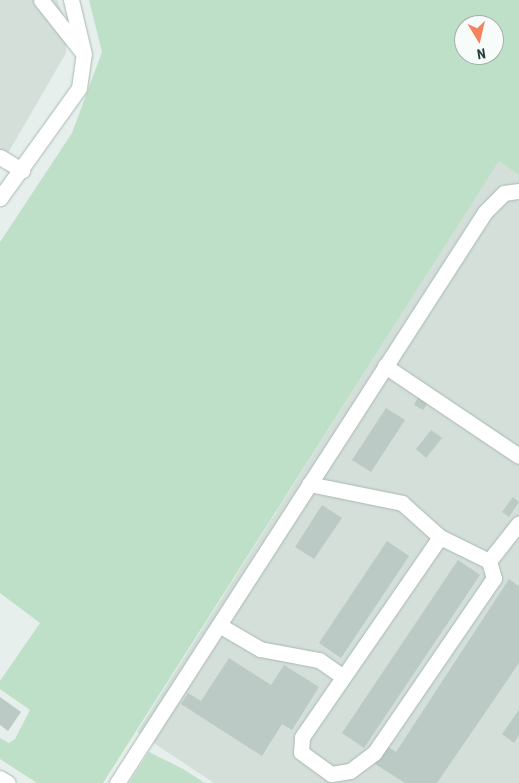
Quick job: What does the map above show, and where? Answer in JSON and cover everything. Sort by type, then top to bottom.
[{"type":"street","points":[[41,0],[84,54]]},
{"type":"street","points":[[0,198],[22,170],[79,88],[84,54],[71,0]]},
{"type":"street","points":[[0,157],[22,170]]},
{"type":"street","points":[[117,783],[485,212],[504,193],[519,191]]},
{"type":"street","points":[[385,366],[519,456]]},
{"type":"street","points":[[309,484],[402,502],[440,537],[489,561],[494,578],[374,753],[350,771],[331,774],[301,752],[302,737],[440,537]]},
{"type":"street","points":[[489,561],[519,523]]},
{"type":"street","points":[[219,625],[260,649],[311,657],[343,677]]},
{"type":"street","points":[[0,778],[8,783]]},
{"type":"shaded area","points":[[0,0],[57,0],[67,24],[66,53],[0,167]]},
{"type":"shaded area","points":[[499,160],[519,175],[519,783],[214,783],[137,732]]},
{"type":"green space","points":[[89,0],[519,0],[519,175],[499,161],[103,783],[37,783],[0,759],[0,738],[9,743],[15,739],[30,710],[0,689],[0,681],[40,623],[0,593],[0,242],[72,133],[102,52]]},
{"type":"green space","points":[[149,752],[183,769],[205,783],[129,783]]},
{"type":"building","points":[[419,395],[429,401],[423,410],[414,405]]},
{"type":"building","points":[[386,408],[405,420],[371,472],[352,460]]},
{"type":"building","points":[[431,430],[442,438],[426,458],[416,449]]},
{"type":"building","points":[[513,497],[519,502],[509,517],[502,512]]},
{"type":"building","points":[[322,505],[342,518],[314,559],[295,547]]},
{"type":"building","points":[[387,541],[409,556],[341,658],[319,643]]},
{"type":"building","points":[[458,560],[480,575],[364,748],[342,733]]},
{"type":"building","points":[[509,579],[519,586],[519,663],[437,783],[405,783],[375,764],[387,746],[396,752]]},
{"type":"building","points":[[229,658],[271,685],[284,665],[319,687],[292,730],[282,724],[262,756],[181,704],[188,693],[201,701]]},
{"type":"building","points":[[0,697],[21,712],[8,731],[0,725]]},
{"type":"building","points":[[519,710],[519,735],[514,743],[502,734]]}]
